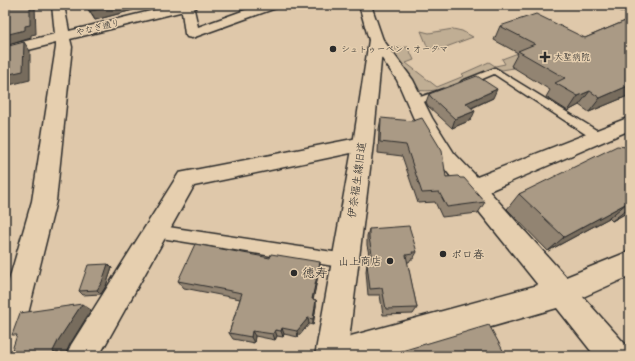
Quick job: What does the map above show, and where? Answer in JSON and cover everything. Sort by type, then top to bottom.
[{"type":"street","points":[[5,346],[44,201],[58,105],[64,47],[58,5]]},
{"type":"street","points":[[188,5],[192,34],[271,5]]},
{"type":"street","name":"やなぎ通り","points":[[5,52],[188,5]]},
{"type":"street","name":"伊奈福生線旧道","points":[[331,356],[363,144],[376,40],[365,5]]},
{"type":"street","points":[[619,5],[630,9]]},
{"type":"street","points":[[376,40],[405,80],[423,119],[447,158],[615,356]]},
{"type":"street","points":[[473,188],[630,123]]},
{"type":"street","points":[[82,356],[186,179],[363,144]]},
{"type":"street","points":[[336,356],[561,293],[630,263]]},
{"type":"lane","points":[[415,102],[495,72],[597,136]]},
{"type":"lane","points":[[155,232],[346,261]]},
{"type":"shaded area","points":[[453,29],[462,31],[473,37],[438,50],[428,48],[421,31],[429,33]]},
{"type":"shaded area","points":[[408,47],[414,60],[406,63],[437,87],[464,76],[462,74],[489,62],[495,66],[505,64],[502,59],[518,53],[514,68],[502,70],[495,67],[446,88],[426,91],[416,90],[410,82],[393,48]]},
{"type":"building","points":[[5,5],[30,5],[30,25],[25,26],[25,30],[5,35]]},
{"type":"building","points":[[86,5],[117,5],[90,11]]},
{"type":"building","points":[[536,14],[585,38],[630,19],[630,85],[600,98],[590,91],[578,96],[555,83],[565,78],[518,51],[535,44],[500,26]]},
{"type":"building","points":[[24,42],[23,71],[5,75],[5,47]]},
{"type":"building","points":[[477,76],[497,89],[466,103],[475,111],[455,119],[429,94]]},
{"type":"building","points":[[381,118],[413,121],[422,118],[442,151],[446,177],[458,176],[460,178],[464,178],[485,202],[447,207],[439,192],[422,193],[406,145],[380,142]]},
{"type":"building","points":[[617,146],[630,146],[630,205],[627,203],[564,237],[519,194]]},
{"type":"building","points":[[409,226],[417,252],[412,252],[413,254],[406,255],[417,308],[386,309],[382,288],[370,289],[367,264],[374,264],[369,238],[369,229]]},
{"type":"building","points":[[195,244],[270,258],[271,254],[320,262],[312,299],[316,300],[313,319],[308,318],[297,331],[282,328],[281,331],[275,330],[273,334],[252,331],[251,337],[229,333],[242,293],[178,281]]},
{"type":"building","points":[[108,264],[102,282],[97,290],[79,291],[88,265]]},
{"type":"building","points":[[82,304],[53,351],[54,353],[59,353],[57,356],[10,356],[17,335],[12,335],[20,313]]},
{"type":"building","points":[[489,325],[506,356],[385,356]]},
{"type":"place","name":"シュトゥーベン・オータマ","points":[[333,49]]},
{"type":"place","name":"大聖病院","points":[[545,57]]},
{"type":"place","name":"ポロ春","points":[[443,254]]},
{"type":"place","name":"山上商店","points":[[390,261]]},
{"type":"place","name":"徳寿","points":[[294,273]]}]
